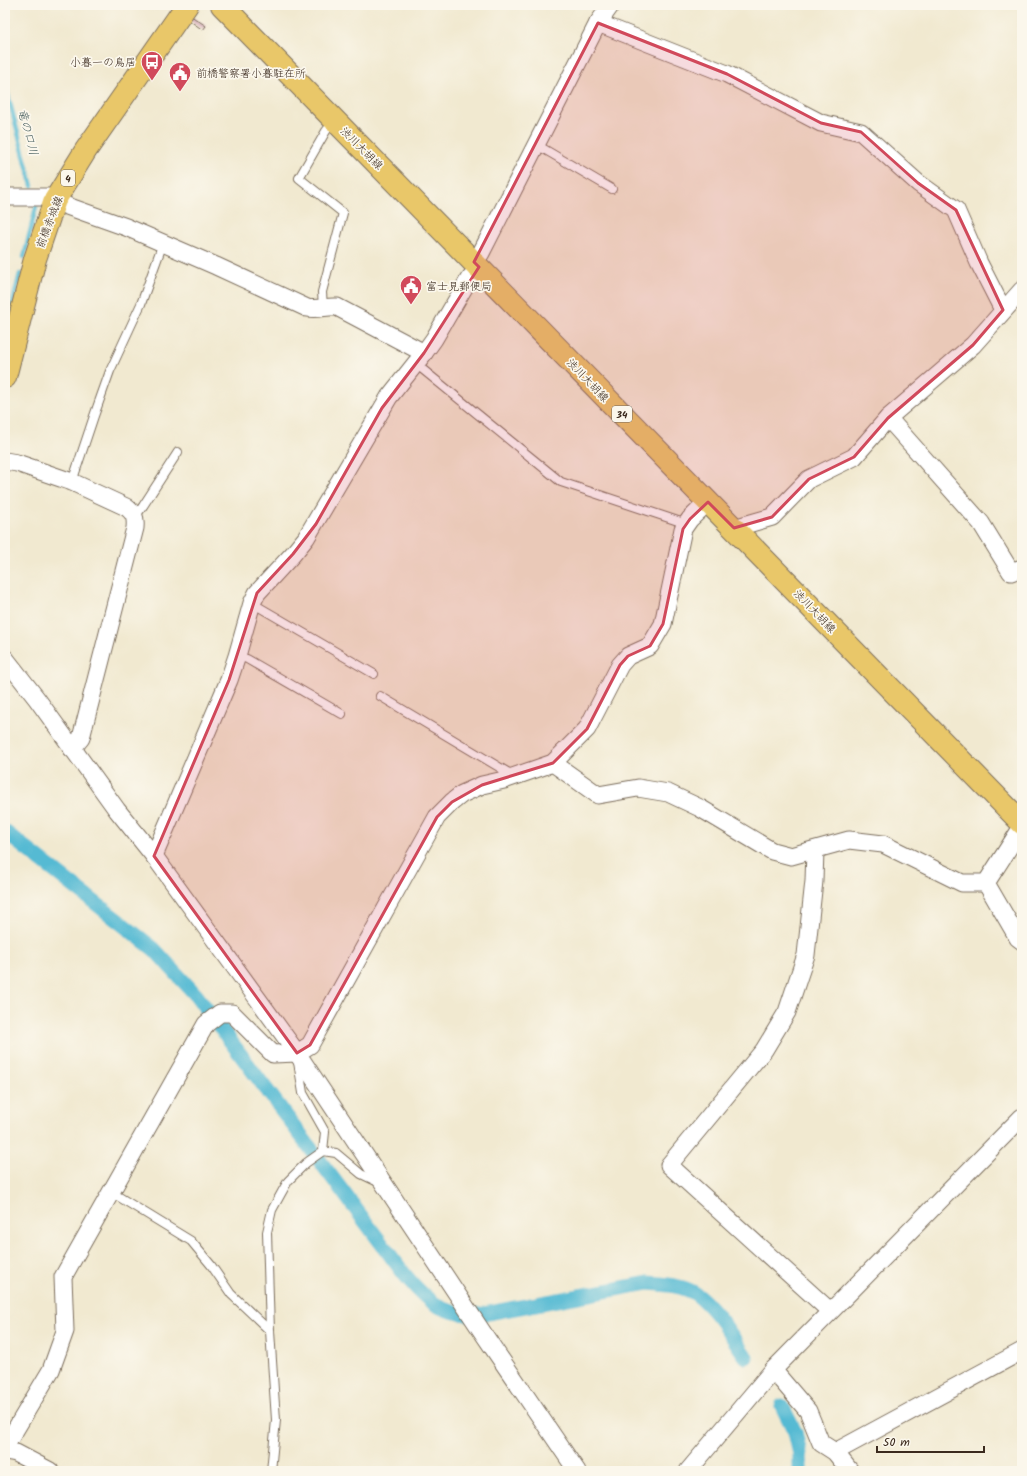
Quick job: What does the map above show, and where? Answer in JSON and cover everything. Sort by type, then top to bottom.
[{"type":"main road","name":"前橋赤城線","points":[[5,377],[35,259],[55,200],[86,150],[187,5]]},
{"type":"main road","name":"渋川大胡線","points":[[222,5],[1022,823]]},
{"type":"street","points":[[154,856],[238,656],[252,603],[257,593],[293,554],[316,524],[382,408],[434,339],[477,265],[481,253],[598,24],[611,5]]},
{"type":"street","points":[[598,24],[728,74],[821,122],[861,132],[918,183],[956,210],[979,263],[1003,310]]},
{"type":"street","points":[[5,197],[42,196],[55,200],[126,227],[307,308],[314,310],[329,306],[337,308],[420,358]]},
{"type":"street","points":[[734,528],[772,517],[808,479],[854,457],[888,418],[973,345],[1022,290]]},
{"type":"street","points":[[888,418],[981,523],[1011,572],[1022,568]]},
{"type":"street","points":[[5,461],[17,463],[72,482],[126,507],[135,517],[134,528],[81,738],[72,749]]},
{"type":"street","points":[[5,1446],[51,1370],[65,1331],[63,1277],[206,1024],[220,1013],[232,1013],[273,1054],[297,1053],[310,1045],[437,817],[462,794],[482,785],[504,780],[553,763],[587,729],[620,665],[628,656],[650,646],[663,624],[683,529],[690,518],[708,502]]},
{"type":"street","points":[[5,658],[37,699],[117,810],[154,856],[297,1053],[464,1305],[577,1471]]},
{"type":"street","points":[[553,763],[598,795],[638,788],[668,792],[700,808],[772,851],[791,856],[849,840],[883,844],[962,883],[986,883]]},
{"type":"street","points":[[986,883],[1022,827]]},
{"type":"street","points":[[815,850],[814,881],[806,955],[787,1012],[764,1050],[669,1165],[830,1312]]},
{"type":"street","points":[[986,883],[1018,938],[1022,941]]},
{"type":"street","points":[[688,1471],[773,1370],[1022,1117]]},
{"type":"street","points":[[834,1452],[1022,1351]]},
{"type":"street","points":[[773,1370],[808,1411],[821,1443],[834,1452],[850,1471]]},
{"type":"street","points":[[5,1451],[16,1453],[50,1471]]},
{"type":"lane","points":[[323,307],[322,292],[343,213],[299,178],[326,131],[334,121]]},
{"type":"lane","points":[[537,145],[612,189]]},
{"type":"lane","points":[[72,482],[110,372],[141,304],[163,243]]},
{"type":"lane","points":[[420,358],[561,482],[686,524]]},
{"type":"lane","points":[[135,517],[178,452]]},
{"type":"lane","points":[[252,603],[374,674]]},
{"type":"lane","points":[[238,656],[247,659],[342,714]]},
{"type":"lane","points":[[380,696],[515,776]]},
{"type":"lane","points":[[297,1053],[303,1093],[325,1132],[323,1151]]},
{"type":"lane","points":[[272,1471],[276,1420],[270,1331],[267,1232],[272,1210],[288,1181],[306,1163],[323,1151],[336,1153],[361,1174],[384,1185]]},
{"type":"lane","points":[[111,1192],[191,1241],[211,1265],[231,1294],[270,1331]]},
{"type":"highlighted area","points":[[598,23],[727,74],[821,123],[861,132],[918,183],[956,210],[1003,310],[973,345],[888,418],[854,457],[809,479],[772,517],[734,528],[708,502],[690,519],[683,529],[663,624],[650,646],[628,656],[620,665],[587,729],[553,763],[482,785],[452,802],[437,817],[310,1045],[297,1053],[154,856],[229,680],[257,593],[293,554],[316,524],[382,408],[424,353],[479,267],[474,262]]},
{"type":"building","points":[[167,5],[175,5],[206,26],[203,30]]},
{"type":"waterway","name":"竜の口川","points":[[5,84],[32,186]]},
{"type":"waterway","name":"竜の口川","points":[[24,257],[36,207]]},
{"type":"waterway","name":"竜の口川","points":[[5,331],[20,274]]},
{"type":"waterway","points":[[5,832],[154,949],[196,995],[405,1275],[421,1293],[436,1305],[454,1312],[478,1315],[648,1283],[673,1286],[691,1291],[704,1300],[746,1357]]},
{"type":"waterway","points":[[782,1406],[795,1432],[800,1454],[800,1471]]},
{"type":"place","name":"小暮一の鳥居","points":[[152,82]]},
{"type":"place","name":"前橋警察署小暮駐在所","points":[[180,92]]},
{"type":"place","name":"富士見郵便局","points":[[411,306]]}]
